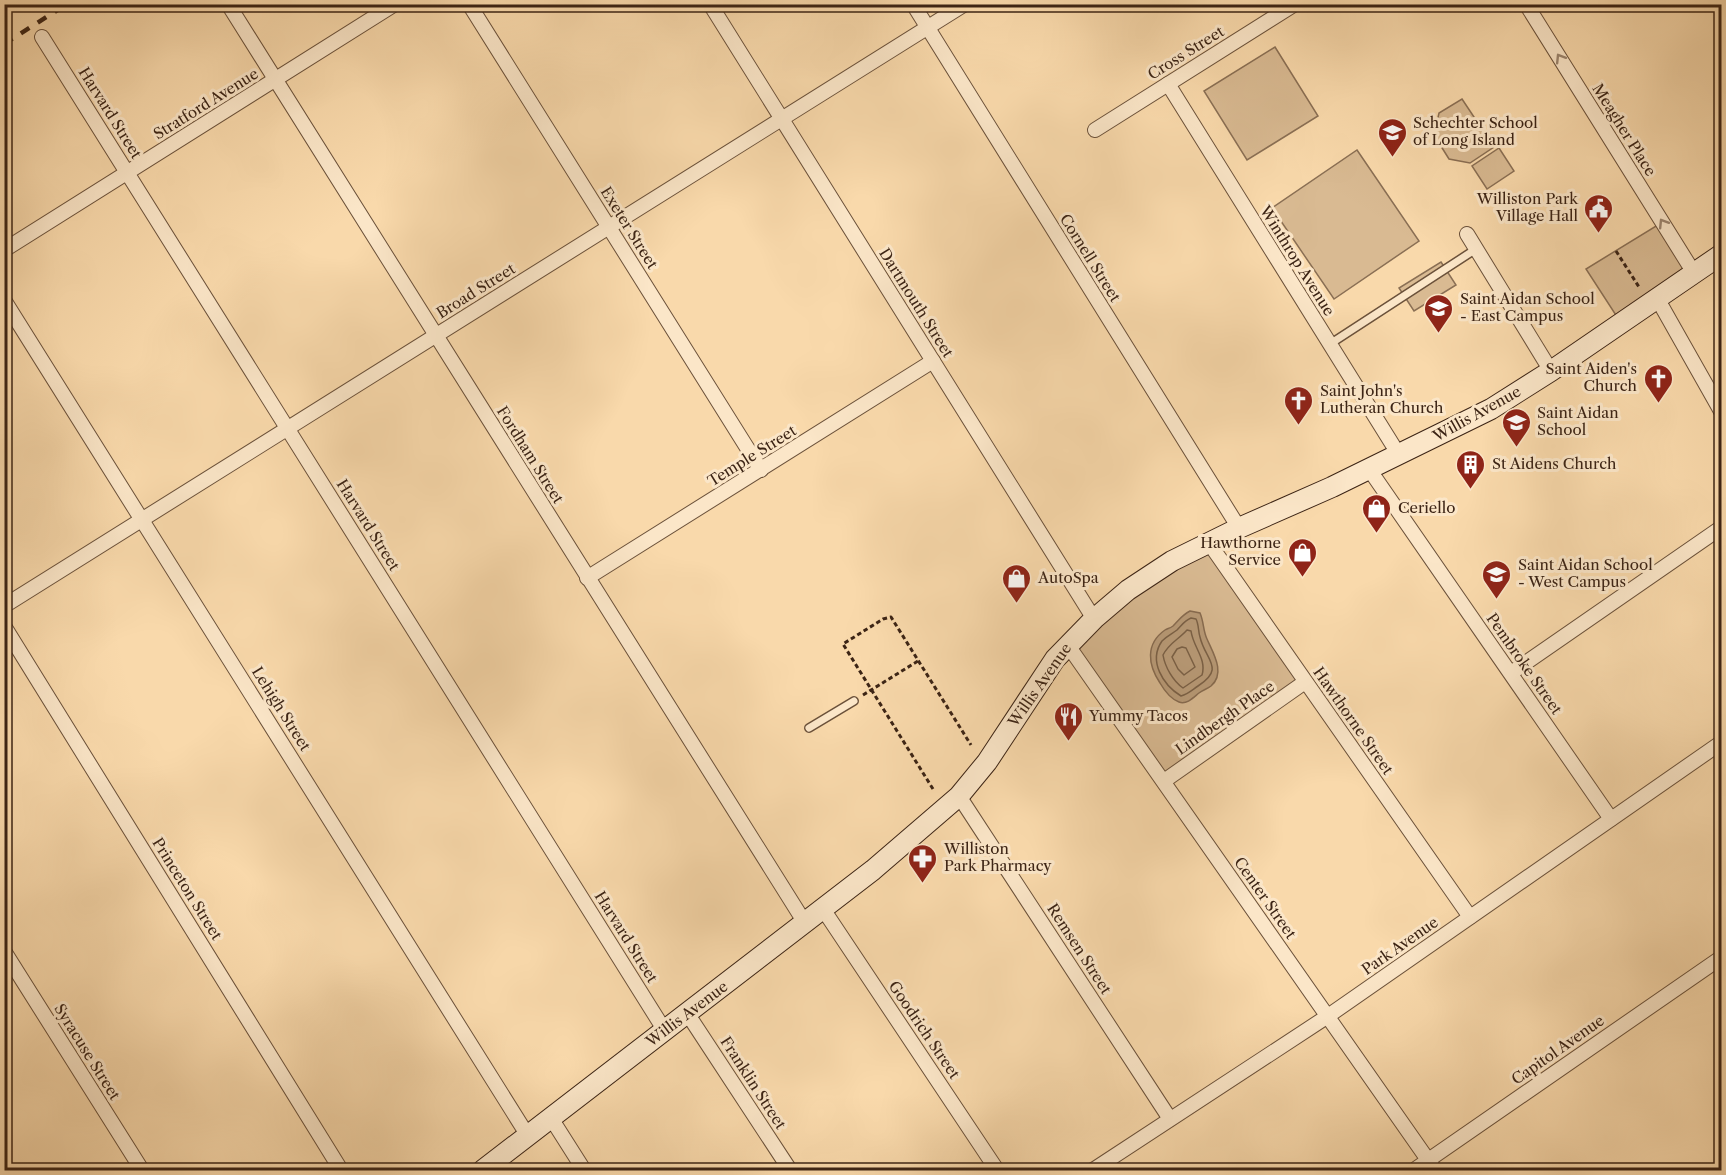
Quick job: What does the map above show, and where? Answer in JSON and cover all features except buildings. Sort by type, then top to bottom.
[{"type":"main road","name":"Willis Avenue","points":[[483,1170],[897,851],[959,796],[987,762],[1040,679],[1067,644],[1145,577],[1239,528],[1370,469],[1491,409],[1551,371],[1722,254]]},
{"type":"street","name":"Fordham Street","points":[[228,4],[805,923]]},
{"type":"street","name":"Stratford Avenue","points":[[4,250],[395,4]]},
{"type":"street","name":"Exeter Street","points":[[469,4],[760,470]]},
{"type":"street","name":"Dartmouth Street","points":[[710,4],[1094,619]]},
{"type":"street","name":"Cornell Street","points":[[913,4],[1239,528]]},
{"type":"street","name":"Broad Street","points":[[4,606],[965,4]]},
{"type":"street","name":"Cross Street","points":[[1095,130],[1295,4]]},
{"type":"street","name":"Meagher Place","points":[[1526,4],[1694,273]]},
{"type":"street","name":"Harvard Street","points":[[42,37],[665,1031]]},
{"type":"street","name":"Winthrop Avenue","points":[[1168,84],[1399,455]]},
{"type":"street","points":[[1467,234],[1551,371]]},
{"type":"street","points":[[1657,298],[1722,413]]},
{"type":"street","name":"Lehigh Street","points":[[4,300],[528,1136]]},
{"type":"street","name":"Temple Street","points":[[587,578],[933,361]]},
{"type":"street","name":"Pembroke Street","points":[[1370,469],[1611,819]]},
{"type":"street","points":[[1511,673],[1722,527]]},
{"type":"street","name":"Hawthorne Street","points":[[1209,543],[1470,917]]},
{"type":"street","name":"Princeton Street","points":[[4,626],[341,1170]]},
{"type":"street","name":"Center Street","points":[[1067,644],[1432,1166]]},
{"type":"street","name":"Lindbergh Place","points":[[1164,781],[1305,682]]},
{"type":"street","name":"Park Avenue","points":[[1093,1170],[1328,1016],[1722,742]]},
{"type":"street","name":"Remsen Street","points":[[959,796],[1170,1119]]},
{"type":"street","name":"Goodrich Street","points":[[823,909],[997,1170]]},
{"type":"street","name":"Syracuse Street","points":[[4,951],[142,1170]]},
{"type":"street","name":"Capitol Avenue","points":[[1414,1170],[1432,1166],[1722,957]]},
{"type":"street","name":"Franklin Street","points":[[687,1013],[790,1170]]},
{"type":"street","points":[[551,1118],[584,1170]]},
{"type":"street","points":[[1718,1170],[1722,1168]]},
{"type":"lane","points":[[1330,344],[1476,249]]},
{"type":"lane","points":[[809,728],[854,701]]},
{"type":"path","points":[[1616,251],[1639,287]]},
{"type":"path","points":[[933,789],[843,646],[844,642],[891,617],[971,745]]},
{"type":"path","points":[[854,701],[918,661]]},
{"type":"shaded area","points":[[1275,47],[1318,116],[1247,160],[1204,91]]},
{"type":"shaded area","points":[[1462,99],[1494,147],[1470,163],[1449,159],[1434,135],[1439,113]]},
{"type":"shaded area","points":[[1499,148],[1514,171],[1487,189],[1472,166]]},
{"type":"shaded area","points":[[1357,150],[1419,241],[1334,299],[1272,208]]},
{"type":"shaded area","points":[[1661,223],[1694,273],[1621,323],[1586,269]]},
{"type":"shaded area","points":[[1441,262],[1456,285],[1414,311],[1399,288]]},
{"type":"shaded area","points":[[1210,545],[1301,679],[1162,778],[1067,644],[1094,619]]},
{"type":"water","points":[[1190,611],[1200,613],[1217,663],[1218,675],[1211,686],[1182,703],[1171,697],[1156,676],[1151,662],[1151,648],[1165,630]]},
{"type":"railway","points":[[4,44],[67,4]]},
{"type":"place","name":"Schechter School of Long Island","points":[[1392,158]]},
{"type":"place","name":"Williston Park Village Hall","points":[[1599,234]]},
{"type":"place","name":"Saint Aidan School - East Campus","points":[[1439,334]]},
{"type":"place","name":"Saint Aiden's Church","points":[[1658,404]]},
{"type":"place","name":"Saint John's Lutheran Church","points":[[1299,426]]},
{"type":"place","name":"Saint Aidan School","points":[[1516,448]]},
{"type":"place","name":"St Aidens Church","points":[[1471,490]]},
{"type":"place","name":"Ceriello","points":[[1377,534]]},
{"type":"place","name":"Hawthorne Service","points":[[1302,578]]},
{"type":"place","name":"Saint Aidan School - West Campus","points":[[1497,600]]},
{"type":"place","name":"AutoSpa","points":[[1017,604]]},
{"type":"place","name":"Yummy Tacos","points":[[1068,742]]},
{"type":"place","name":"Williston Park Pharmacy","points":[[923,884]]}]
